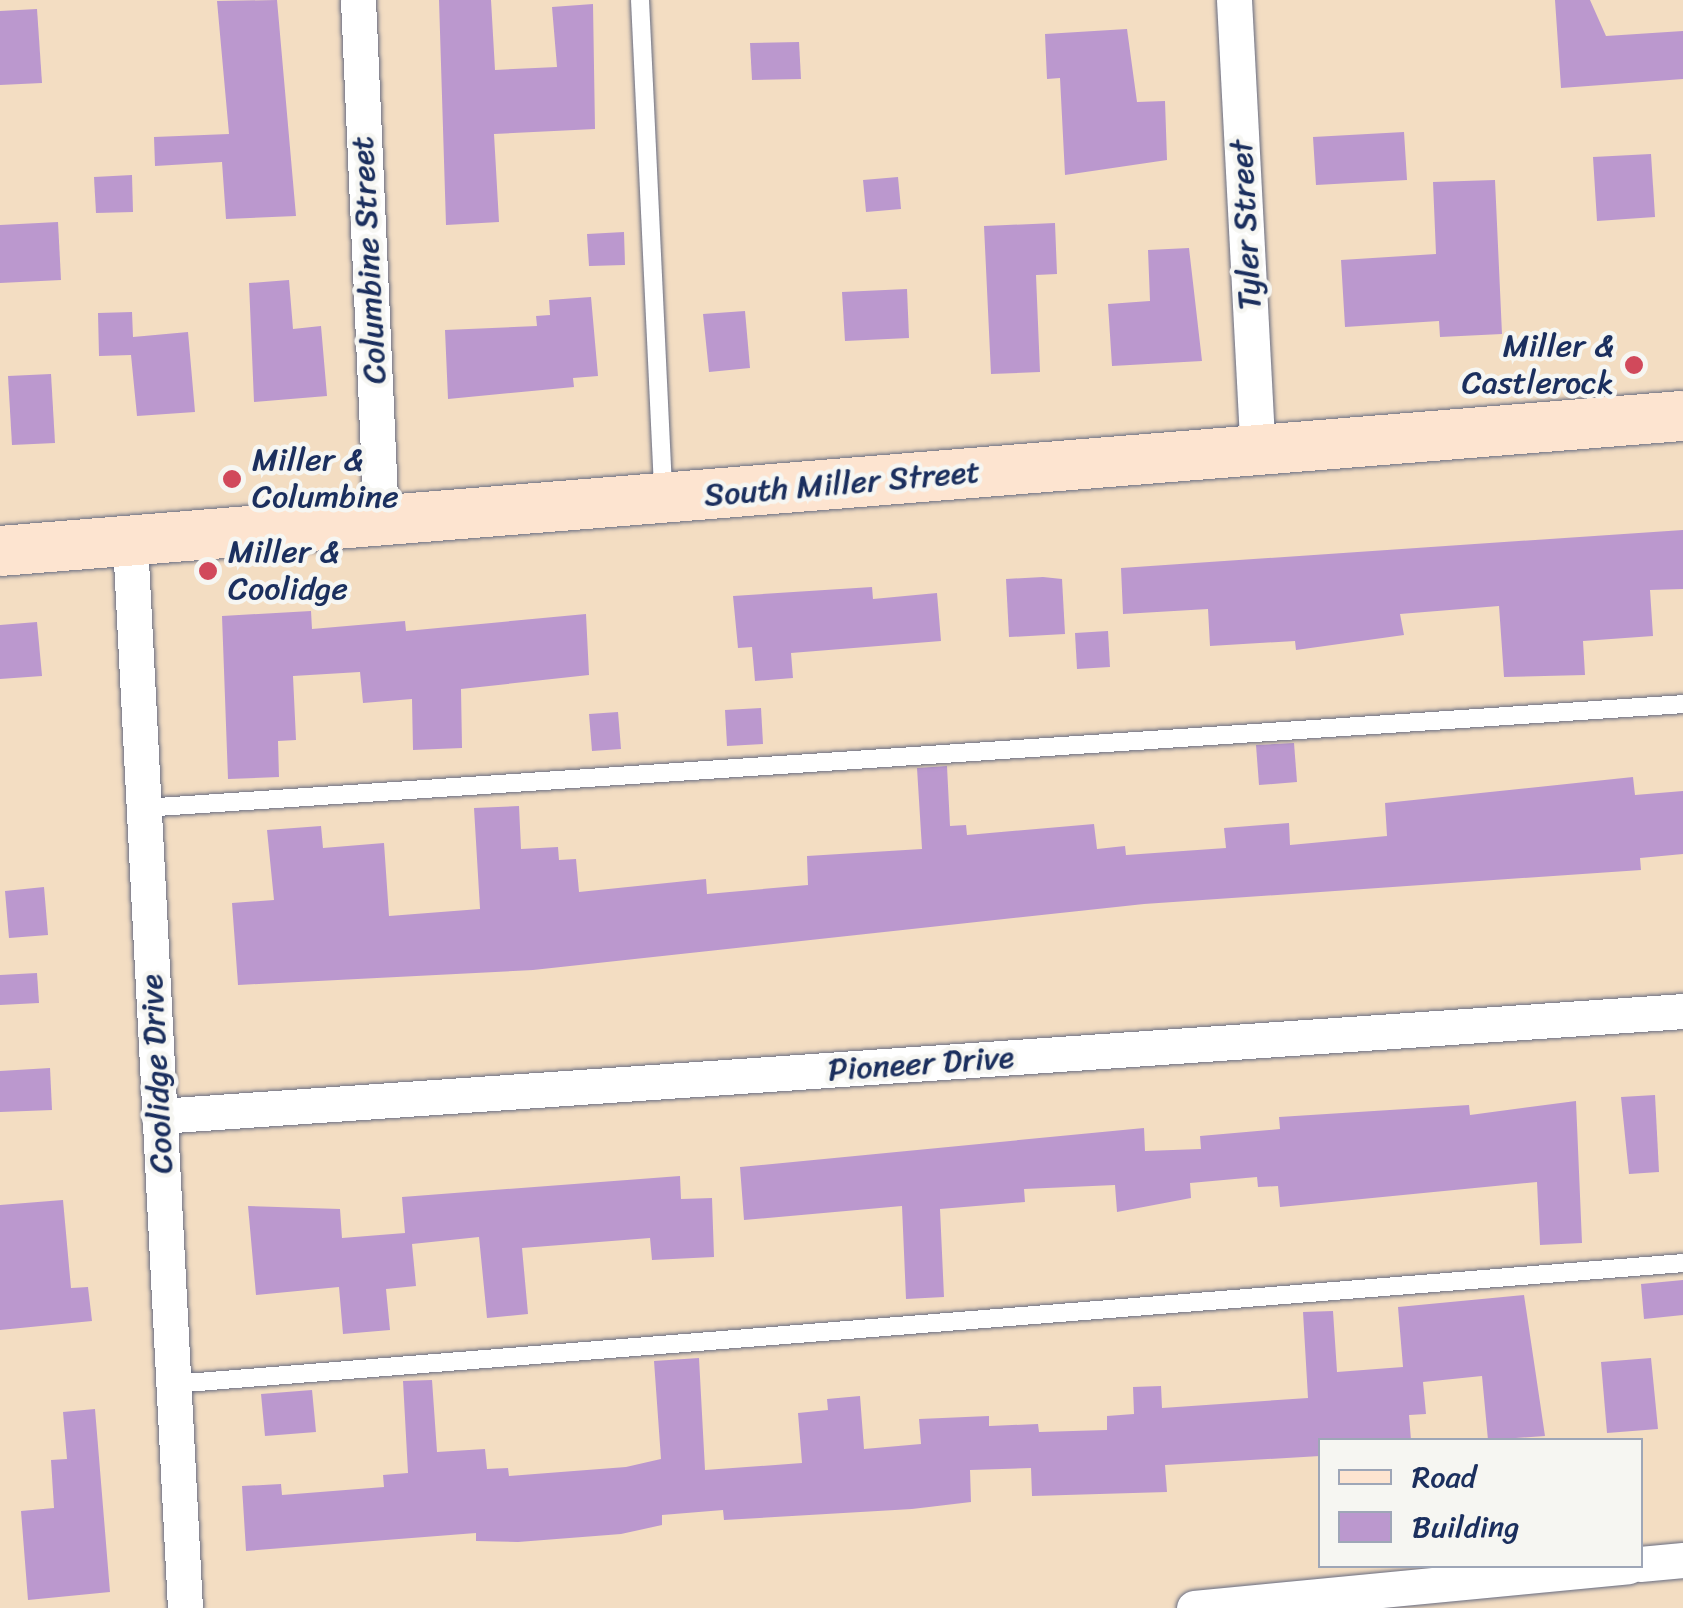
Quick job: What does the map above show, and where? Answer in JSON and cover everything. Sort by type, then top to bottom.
[{"type":"main road","name":"South Miller Street","points":[[0,551],[1683,416]]},
{"type":"street","name":"Columbine Street","points":[[358,0],[381,520]]},
{"type":"street","name":"Tyler Street","points":[[1234,0],[1258,451]]},
{"type":"street","name":"Coolidge Drive","points":[[130,540],[185,1608]]},
{"type":"street","name":"Pioneer Drive","points":[[159,1116],[1683,1011]]},
{"type":"street","points":[[1643,1564],[1683,1560]]},
{"type":"street","points":[[1194,1608],[1388,1599],[1613,1568]]},
{"type":"lane","points":[[640,0],[663,498]]},
{"type":"lane","points":[[144,808],[1683,704]]},
{"type":"lane","points":[[173,1384],[1683,1263]]},
{"type":"building","points":[[277,0],[296,216],[226,219],[222,162],[155,166],[154,137],[229,134],[217,1]]},
{"type":"building","points":[[439,0],[491,0],[495,70],[557,67],[552,7],[593,4],[595,129],[494,134],[499,222],[446,225]]},
{"type":"building","points":[[1555,0],[1590,0],[1606,36],[1683,31],[1683,79],[1561,88]]},
{"type":"building","points":[[37,9],[42,83],[0,85],[0,11]]},
{"type":"building","points":[[1127,29],[1137,102],[1165,101],[1167,160],[1065,175],[1060,78],[1047,79],[1045,34]]},
{"type":"building","points":[[799,42],[801,79],[752,80],[750,43]]},
{"type":"building","points":[[1404,132],[1407,180],[1316,185],[1313,137]]},
{"type":"building","points":[[1651,154],[1655,217],[1597,221],[1593,157]]},
{"type":"building","points":[[132,175],[133,212],[96,213],[94,177]]},
{"type":"building","points":[[898,177],[901,209],[866,212],[863,180]]},
{"type":"building","points":[[1495,180],[1502,334],[1440,337],[1439,321],[1345,327],[1341,260],[1436,254],[1433,182]]},
{"type":"building","points":[[58,222],[61,280],[0,283],[0,225]]},
{"type":"building","points":[[1055,223],[1057,274],[1036,275],[1040,372],[991,374],[984,226]]},
{"type":"building","points":[[624,232],[625,265],[589,266],[587,234]]},
{"type":"building","points":[[1189,248],[1202,361],[1112,366],[1108,304],[1150,301],[1148,250]]},
{"type":"building","points":[[289,280],[293,329],[321,326],[327,396],[254,402],[249,283]]},
{"type":"building","points":[[907,289],[909,338],[845,341],[842,292]]},
{"type":"building","points":[[591,297],[598,376],[573,378],[574,387],[448,399],[445,330],[537,326],[536,316],[550,315],[549,300]]},
{"type":"building","points":[[745,311],[750,368],[709,372],[703,314]]},
{"type":"building","points":[[132,312],[133,337],[188,332],[195,412],[137,416],[131,355],[99,356],[98,313]]},
{"type":"building","points":[[51,374],[55,443],[12,445],[8,376]]},
{"type":"building","points":[[1683,530],[1683,589],[1650,590],[1653,636],[1583,641],[1585,675],[1504,677],[1499,606],[1400,614],[1404,635],[1296,650],[1295,641],[1210,646],[1208,609],[1123,614],[1121,568]]},
{"type":"building","points":[[1006,579],[1062,579],[1065,634],[1009,637]]},
{"type":"building","points":[[872,587],[873,599],[937,593],[941,641],[791,653],[793,678],[755,681],[752,647],[738,648],[733,596]]},
{"type":"building","points":[[311,611],[312,629],[405,621],[406,631],[586,614],[589,675],[461,689],[462,748],[413,750],[412,699],[363,703],[360,672],[293,676],[296,740],[278,741],[279,777],[228,779],[222,616]]},
{"type":"building","points":[[37,622],[42,676],[0,679],[0,625]]},
{"type":"building","points":[[1108,631],[1110,667],[1077,669],[1075,633]]},
{"type":"building","points":[[761,708],[763,744],[727,746],[725,710]]},
{"type":"building","points":[[618,712],[621,749],[592,751],[589,714]]},
{"type":"building","points":[[1294,743],[1297,782],[1259,785],[1256,745]]},
{"type":"building","points":[[947,766],[950,826],[966,825],[967,835],[1094,824],[1097,849],[1125,846],[1126,855],[1226,848],[1224,828],[1289,823],[1290,845],[1387,836],[1385,803],[1633,777],[1635,795],[1683,791],[1683,854],[1640,858],[1641,870],[1144,904],[533,970],[238,985],[232,903],[274,900],[267,830],[321,826],[323,848],[384,843],[389,916],[480,909],[474,808],[519,806],[521,849],[558,847],[559,860],[576,859],[579,892],[706,879],[707,894],[808,885],[807,856],[922,849],[917,768]]},
{"type":"building","points":[[44,887],[48,935],[9,938],[5,891]]},
{"type":"building","points":[[37,973],[39,1003],[0,1005],[0,975]]},
{"type":"building","points":[[50,1068],[52,1110],[0,1112],[0,1071]]},
{"type":"building","points":[[1655,1095],[1659,1172],[1629,1174],[1621,1097]]},
{"type":"building","points":[[1576,1101],[1582,1243],[1540,1245],[1537,1182],[1280,1207],[1278,1186],[1258,1187],[1257,1177],[1190,1183],[1191,1198],[1117,1212],[1115,1185],[1024,1189],[1025,1202],[940,1209],[944,1297],[906,1299],[902,1206],[744,1220],[740,1167],[1144,1128],[1145,1151],[1201,1149],[1200,1136],[1280,1129],[1279,1117],[1469,1105],[1470,1115]]},
{"type":"building","points":[[680,1176],[681,1199],[712,1198],[714,1257],[652,1260],[650,1238],[522,1248],[528,1314],[487,1318],[479,1237],[412,1244],[416,1286],[386,1289],[390,1330],[343,1334],[339,1287],[256,1295],[248,1206],[340,1209],[342,1238],[405,1233],[402,1197]]},
{"type":"building","points":[[63,1200],[71,1288],[88,1287],[92,1321],[0,1330],[0,1205]]},
{"type":"building","points":[[1683,1280],[1683,1315],[1644,1319],[1641,1284]]},
{"type":"building","points":[[1524,1295],[1545,1436],[1488,1438],[1482,1376],[1423,1382],[1426,1414],[1409,1415],[1411,1438],[1318,1438],[1318,1456],[1165,1465],[1167,1492],[1032,1496],[1031,1468],[970,1470],[971,1502],[912,1509],[724,1520],[723,1510],[662,1515],[662,1525],[621,1534],[518,1542],[476,1541],[476,1533],[246,1551],[242,1486],[281,1484],[282,1495],[384,1487],[383,1475],[408,1473],[403,1381],[432,1380],[437,1452],[485,1449],[487,1469],[508,1468],[509,1476],[626,1467],[661,1459],[654,1361],[699,1358],[705,1470],[802,1463],[798,1413],[828,1410],[827,1399],[860,1396],[864,1449],[921,1444],[919,1419],[989,1416],[989,1426],[1038,1424],[1039,1432],[1107,1430],[1107,1416],[1134,1414],[1133,1387],[1161,1386],[1162,1408],[1308,1398],[1303,1312],[1333,1311],[1337,1372],[1403,1367],[1398,1307]]},
{"type":"building","points":[[1651,1358],[1658,1429],[1607,1433],[1601,1362]]},
{"type":"building","points":[[312,1390],[316,1432],[265,1436],[261,1394]]},
{"type":"building","points":[[95,1409],[110,1592],[28,1600],[21,1511],[54,1508],[51,1460],[67,1459],[63,1412]]},
{"type":"place","name":"Miller & Castlerock","points":[[1634,365]]},
{"type":"place","name":"Miller & Columbine","points":[[232,479]]},
{"type":"place","name":"Miller & Coolidge","points":[[208,571]]}]
